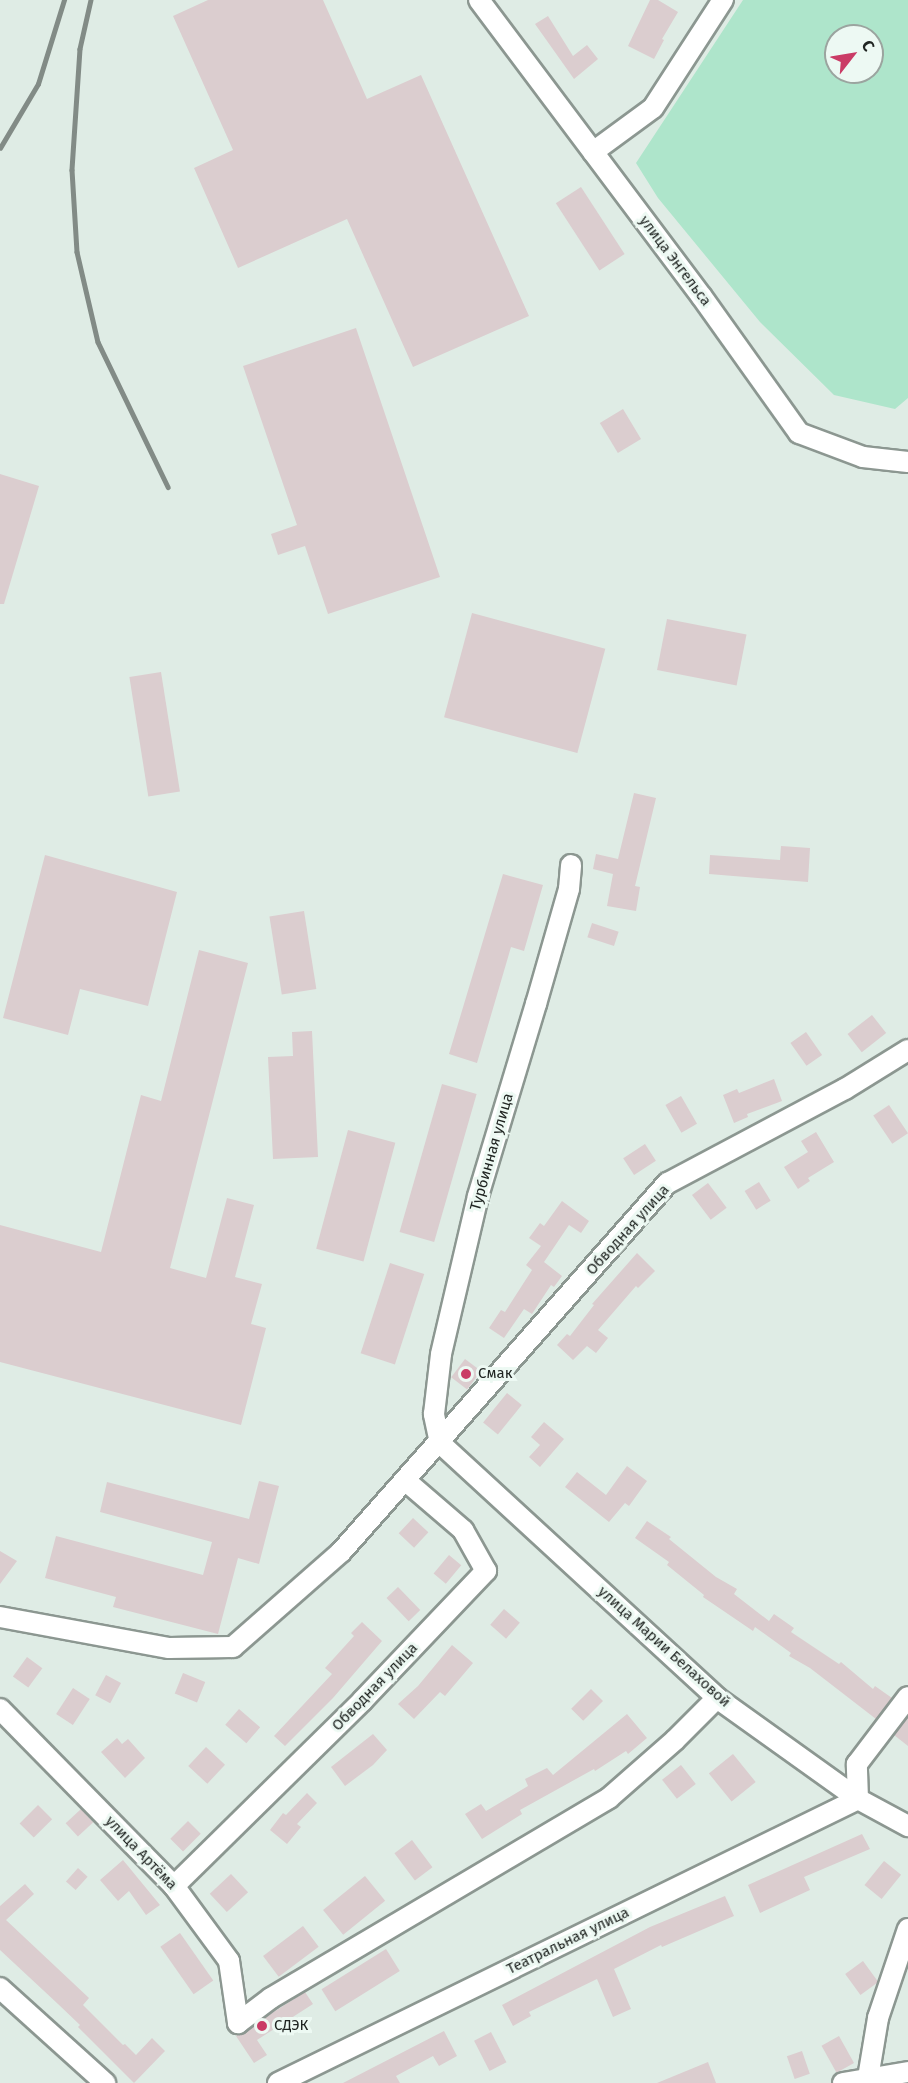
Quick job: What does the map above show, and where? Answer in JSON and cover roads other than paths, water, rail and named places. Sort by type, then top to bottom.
[{"type":"street","name":"улица Энгельса","points":[[479,0],[800,433],[863,458],[908,462]]},
{"type":"street","points":[[593,152],[653,108],[723,0]]},
{"type":"street","name":"Турбинная улица","points":[[440,1443],[434,1414],[441,1354],[478,1196],[539,992],[568,889],[572,865]]},
{"type":"street","name":"Обводная улица","points":[[0,1617],[169,1647],[233,1647],[341,1552],[440,1443],[668,1183],[845,1089],[908,1050]]},
{"type":"street","name":"улица Марии Белаховой","points":[[440,1443],[717,1698],[858,1799],[908,1826]]},
{"type":"street","name":"Обводная улица","points":[[174,1886],[362,1701],[486,1571],[463,1530],[406,1481]]},
{"type":"street","points":[[858,1799],[857,1764],[908,1697]]},
{"type":"street","name":"улица Артёма","points":[[0,1709],[174,1886],[229,1960],[238,2023],[271,1998],[609,1798],[675,1740],[717,1698]]},
{"type":"street","name":"Театральная улица","points":[[278,2083],[858,1799]]},
{"type":"street","points":[[868,2078],[878,2018],[908,1929]]},
{"type":"street","points":[[0,1988],[105,2083]]},
{"type":"street","points":[[843,2083],[908,2072]]},
{"type":"railway","points":[[0,148],[38,84],[64,0]]},
{"type":"railway","points":[[91,0],[80,49],[72,170],[77,252],[98,342],[168,487]]},
{"type":"place","name":"Смак","points":[[466,1374]]},
{"type":"place","name":"СДЭК","points":[[262,2026]]}]
